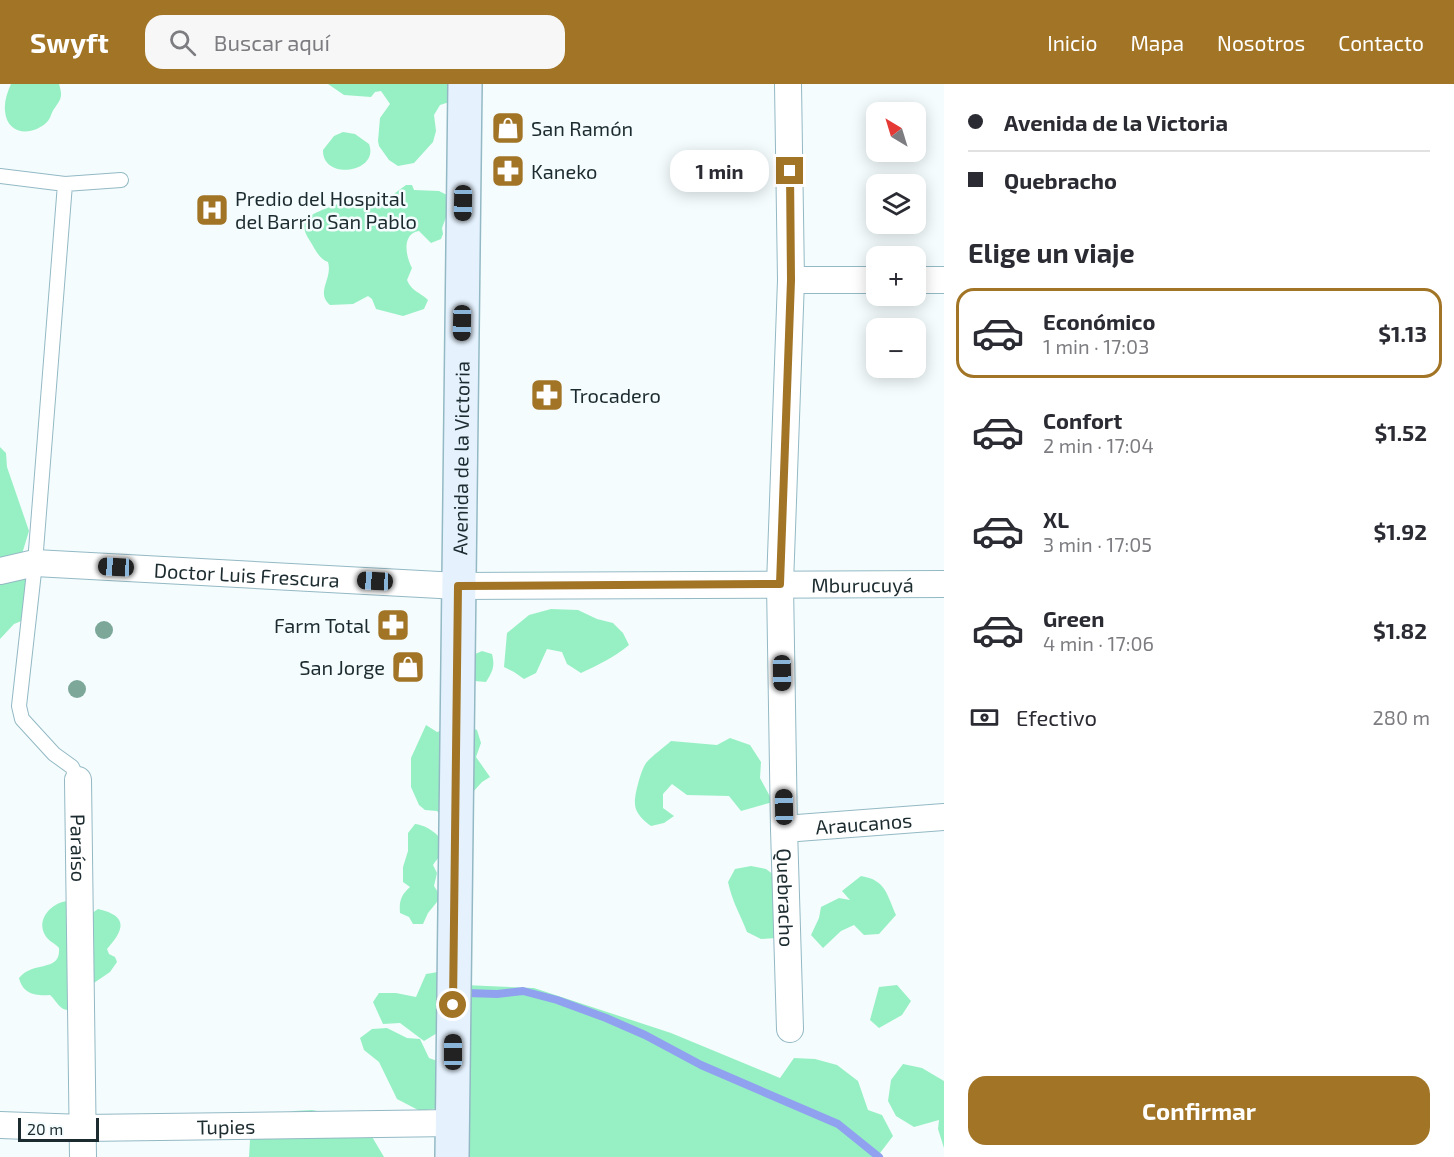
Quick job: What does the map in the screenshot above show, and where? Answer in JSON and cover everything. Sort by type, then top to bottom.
[{"type":"main road","name":"Avenida de la Victoria","points":[[452,1157],[465,84]]},
{"type":"street","name":"Quebracho","points":[[788,84],[791,280],[780,584],[790,1029]]},
{"type":"street","points":[[791,280],[866,280]]},
{"type":"street","points":[[926,280],[944,280]]},
{"type":"street","name":"Doctor Luis Frescura","points":[[0,571],[35,563],[458,586]]},
{"type":"street","name":"Mburucuyá","points":[[458,586],[944,584]]},
{"type":"street","name":"Paraíso","points":[[78,780],[83,1157]]},
{"type":"street","name":"Araucanos","points":[[784,829],[944,818]]},
{"type":"street","name":"Tupies","points":[[0,1125],[83,1128],[452,1123]]},
{"type":"lane","points":[[0,176],[65,184],[121,180]]},
{"type":"lane","name":"Paraíso","points":[[65,184],[35,563],[19,706],[22,719],[54,754],[72,767],[78,780]]},
{"type":"green space","points":[[11,84],[59,84],[61,98],[47,122],[41,127],[22,131],[10,125],[5,108]]},
{"type":"green space","points":[[328,84],[468,84],[462,98],[440,105],[434,115],[436,131],[433,142],[414,163],[398,166],[389,160],[379,146],[380,118],[390,104],[381,91],[375,92],[371,97],[344,95]]},
{"type":"green space","points":[[343,132],[355,134],[369,144],[370,154],[366,162],[350,170],[331,166],[325,160],[323,150],[334,136]]},
{"type":"green space","points":[[406,185],[412,185],[414,190],[439,191],[449,196],[448,212],[441,239],[431,243],[419,231],[409,236],[407,241],[408,258],[412,268],[407,280],[428,300],[424,309],[403,316],[376,309],[372,299],[368,296],[353,304],[330,305],[324,295],[328,262],[322,259],[306,234],[304,228],[307,219],[335,205],[349,201],[363,198],[387,199]]},
{"type":"green space","points":[[0,447],[6,453],[7,467],[29,531],[22,554],[0,565]]},
{"type":"green space","points":[[0,571],[31,571],[24,620],[14,624],[0,639]]},
{"type":"green space","points":[[551,609],[578,610],[597,619],[613,623],[623,633],[629,645],[581,673],[567,664],[562,652],[547,649],[536,673],[524,679],[504,667],[507,633],[529,615]]},
{"type":"green space","points":[[482,651],[492,654],[493,658],[493,668],[486,682],[475,681],[468,671],[473,655]]},
{"type":"green space","points":[[456,721],[477,730],[481,743],[476,757],[490,777],[443,818],[437,811],[425,810],[419,805],[411,787],[411,758],[426,725],[437,732],[446,729]]},
{"type":"green space","points":[[730,738],[750,745],[761,762],[760,778],[773,802],[741,811],[729,796],[687,795],[672,784],[663,794],[663,808],[674,816],[664,823],[651,826],[640,816],[635,807],[637,789],[644,766],[655,754],[671,741],[717,745]]},
{"type":"green space","points":[[415,824],[435,833],[443,847],[442,853],[433,865],[437,873],[434,886],[441,897],[428,913],[423,924],[413,924],[409,917],[400,913],[401,898],[410,887],[403,882],[403,867],[408,851],[408,833]]},
{"type":"green space","points":[[751,866],[766,869],[778,878],[776,938],[761,939],[747,932],[732,895],[728,882],[735,869]]},
{"type":"green space","points":[[861,876],[881,885],[896,915],[879,934],[864,935],[854,925],[841,931],[823,948],[811,935],[819,918],[821,907],[839,898],[850,900],[842,891]]},
{"type":"green space","points":[[67,901],[88,916],[98,909],[108,912],[119,920],[120,924],[117,936],[107,949],[117,962],[110,972],[91,985],[71,1010],[61,1008],[50,995],[30,993],[23,988],[19,978],[31,969],[56,961],[59,948],[46,937],[42,924],[51,909]]},
{"type":"green space","points":[[438,972],[447,1027],[424,1041],[400,1023],[383,1024],[373,1002],[379,993],[396,993],[416,997],[426,974]]},
{"type":"green space","points":[[464,985],[534,988],[671,1033],[780,1078],[794,1058],[815,1059],[837,1065],[858,1081],[868,1110],[882,1115],[893,1136],[877,1157],[461,1157]]},
{"type":"green space","points":[[897,985],[911,1001],[902,1015],[879,1028],[870,1020],[879,987]]},
{"type":"green space","points":[[387,1028],[407,1038],[420,1039],[429,1058],[440,1062],[439,1108],[420,1111],[397,1099],[379,1062],[364,1050],[360,1038],[372,1029]]},
{"type":"green space","points":[[903,1064],[922,1068],[944,1081],[944,1148],[938,1129],[939,1120],[914,1127],[896,1116],[888,1101],[891,1080]]},
{"type":"green space","points":[[312,1110],[328,1113],[368,1130],[384,1157],[249,1157],[250,1140],[273,1117],[294,1111]]},
{"type":"waterway","points":[[467,993],[497,994],[523,991],[557,1000],[606,1018],[645,1035],[701,1065],[838,1124],[879,1157]]},
{"type":"place","name":"San Ramón","points":[[508,128]]},
{"type":"place","name":"Kaneko","points":[[508,171]]},
{"type":"place","name":"Predio del Hospital del Barrio San Pablo","points":[[212,210]]},
{"type":"place","name":"Trocadero","points":[[547,395]]},
{"type":"place","name":"Farm Total","points":[[393,625]]},
{"type":"place","name":"San Jorge","points":[[408,667]]},
{"type":"route","points":[[453,1005],[458,586],[780,584],[791,280],[790,171]]}]
